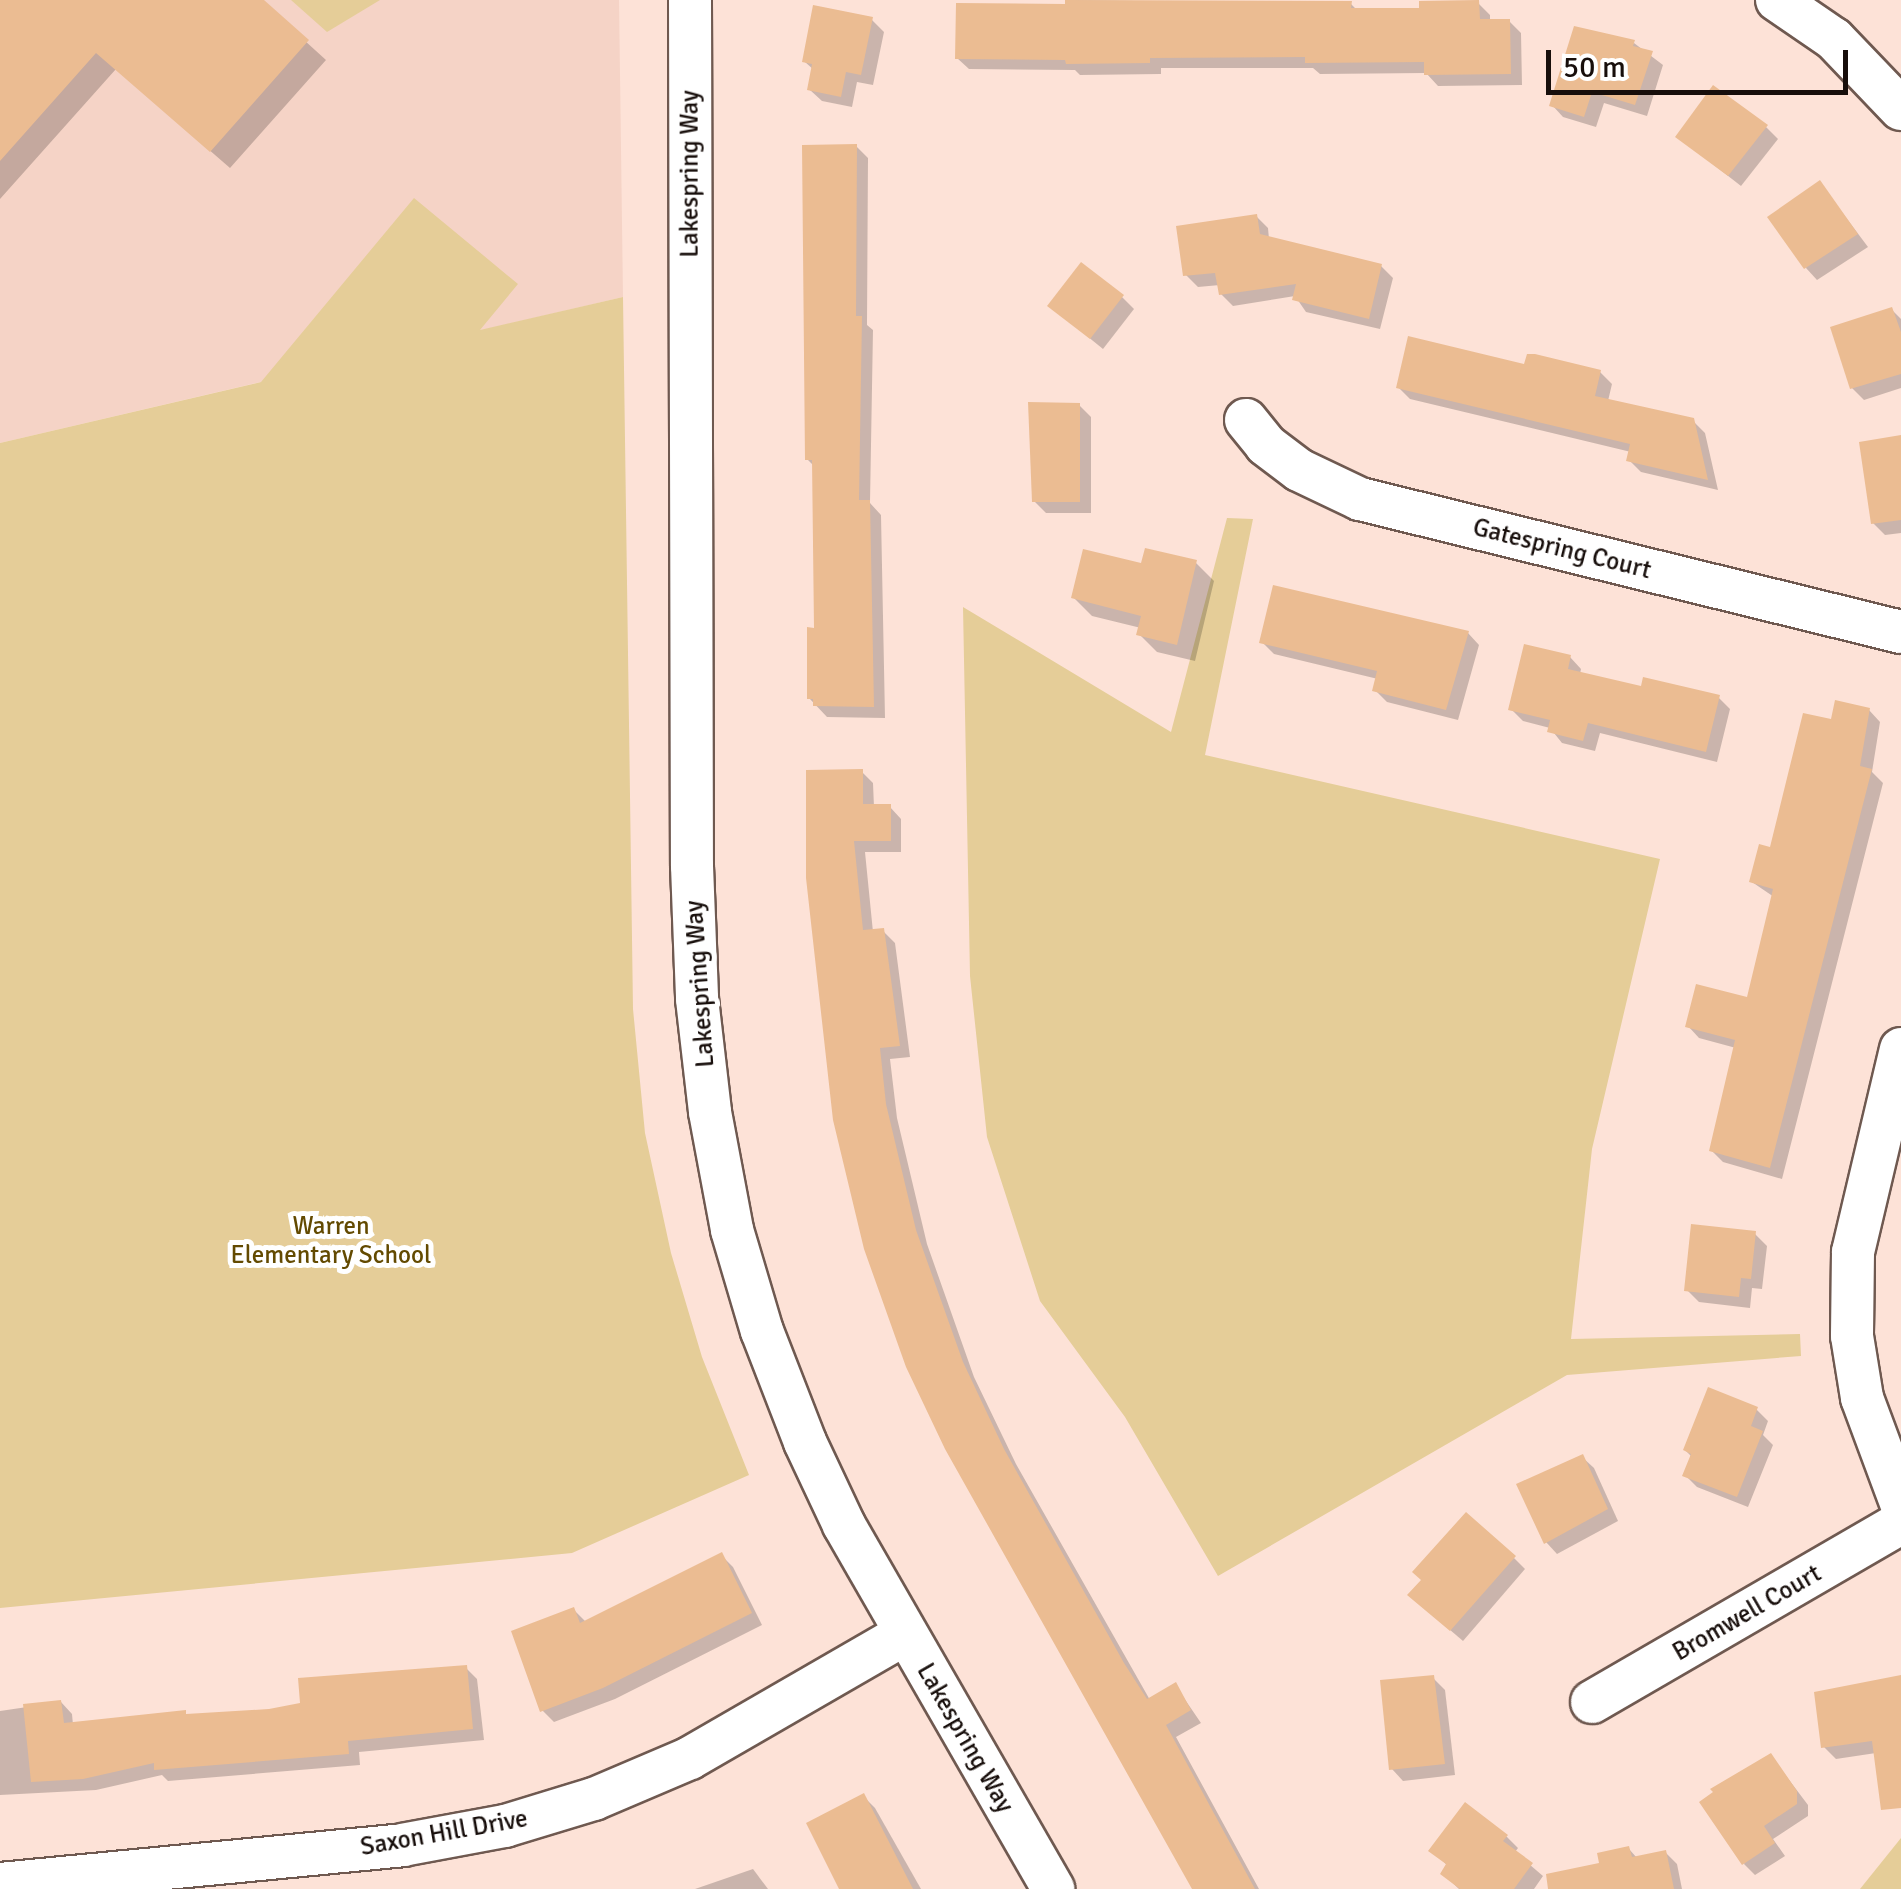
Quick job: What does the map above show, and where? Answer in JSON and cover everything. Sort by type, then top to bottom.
[{"type":"street","name":"Lakespring Way","points":[[690,0],[692,829],[698,999],[710,1112],[732,1230],[762,1331],[805,1442],[905,1634],[1053,1889]]},
{"type":"street","points":[[1778,0],[1834,39],[1897,95]]},
{"type":"street","name":"Gatespring Court","points":[[1246,420],[1266,446],[1299,470],[1360,499],[1901,632]]},
{"type":"street","points":[[1901,1050],[1853,1252],[1852,1336],[1862,1398],[1901,1503]]},
{"type":"street","name":"Bromwell Court","points":[[1592,1702],[1901,1524]]},
{"type":"street","name":"Saxon Hill Drive","points":[[0,1884],[402,1845],[505,1826],[594,1799],[690,1758],[905,1634]]},
{"type":"shaded area","points":[[0,0],[619,0],[623,297],[0,443]]},
{"type":"green space","points":[[291,0],[380,0],[327,32]]},
{"type":"green space","name":"Warren Elementary School","points":[[414,198],[518,284],[480,330],[623,297],[633,1009],[645,1133],[671,1253],[702,1357],[749,1475],[572,1553],[0,1608],[0,443],[261,382]]},
{"type":"green space","points":[[1227,518],[1253,519],[1205,755],[1660,859],[1592,1149],[1571,1339],[1800,1334],[1801,1356],[1567,1375],[1218,1576],[1125,1417],[1040,1301],[987,1137],[970,976],[963,607],[1171,732]]},
{"type":"green space","points":[[1901,1838],[1901,1889],[1860,1889]]},
{"type":"building","points":[[0,0],[264,0],[309,40],[210,152],[96,53],[0,161]]},
{"type":"building","points":[[1065,0],[1352,1],[1351,8],[1419,8],[1419,1],[1479,0],[1480,19],[1510,19],[1511,74],[1424,75],[1424,62],[1305,63],[1305,57],[1150,58],[1150,63],[1066,64],[1065,60],[955,59],[956,3],[1065,4]]},
{"type":"building","points":[[813,5],[873,17],[861,75],[846,72],[841,97],[807,90],[812,64],[802,62]]},
{"type":"building","points":[[1574,26],[1635,40],[1633,46],[1653,51],[1635,105],[1592,92],[1584,117],[1549,106]]},
{"type":"building","points":[[1713,85],[1768,125],[1728,176],[1675,137]]},
{"type":"building","points":[[857,144],[856,316],[862,316],[859,500],[870,500],[874,707],[813,706],[813,699],[807,699],[807,627],[814,628],[812,460],[805,460],[802,145]]},
{"type":"building","points":[[1820,180],[1858,234],[1804,269],[1767,217]]},
{"type":"building","points":[[1257,214],[1260,234],[1382,264],[1369,319],[1292,300],[1296,284],[1219,295],[1215,273],[1183,276],[1176,226]]},
{"type":"building","points":[[1081,262],[1124,295],[1090,339],[1047,306]]},
{"type":"building","points":[[1892,307],[1901,332],[1901,374],[1850,389],[1830,327]]},
{"type":"building","points":[[1408,336],[1524,364],[1527,354],[1535,354],[1601,370],[1595,396],[1694,418],[1708,480],[1626,461],[1630,444],[1396,388]]},
{"type":"building","points":[[1028,402],[1080,403],[1080,502],[1032,502]]},
{"type":"building","points":[[1901,435],[1901,520],[1871,524],[1859,442]]},
{"type":"building","points":[[1145,548],[1197,560],[1177,645],[1136,635],[1141,616],[1071,598],[1083,549],[1141,563]]},
{"type":"building","points":[[1273,585],[1469,631],[1446,710],[1372,691],[1377,671],[1259,643]]},
{"type":"building","points":[[1524,644],[1571,655],[1568,669],[1641,686],[1643,677],[1720,695],[1706,752],[1588,723],[1583,741],[1547,732],[1550,720],[1508,710]]},
{"type":"building","points":[[1835,700],[1870,708],[1860,766],[1872,769],[1770,1168],[1709,1151],[1735,1040],[1685,1027],[1696,984],[1747,997],[1773,889],[1749,882],[1759,844],[1770,847],[1803,713],[1831,719]]},
{"type":"building","points":[[863,769],[863,804],[891,804],[891,841],[854,841],[863,930],[884,928],[900,1046],[880,1048],[886,1104],[916,1230],[963,1362],[1004,1449],[1124,1663],[1147,1699],[1176,1682],[1191,1710],[1166,1725],[1255,1889],[1192,1889],[945,1449],[906,1367],[864,1249],[833,1120],[806,878],[806,770]]},
{"type":"building","points":[[1691,1224],[1756,1231],[1751,1279],[1741,1278],[1739,1297],[1684,1291]]},
{"type":"building","points":[[1708,1387],[1758,1407],[1751,1426],[1763,1431],[1737,1497],[1682,1476],[1691,1454],[1683,1450]]},
{"type":"building","points":[[1583,1454],[1608,1509],[1544,1544],[1516,1484]]},
{"type":"building","points":[[1466,1512],[1516,1556],[1450,1631],[1407,1595],[1421,1580],[1412,1572]]},
{"type":"building","points":[[722,1552],[752,1613],[603,1688],[540,1712],[511,1631],[574,1607],[580,1623]]},
{"type":"building","points":[[467,1665],[473,1729],[348,1741],[349,1754],[154,1770],[154,1763],[83,1779],[31,1782],[23,1704],[61,1700],[64,1723],[186,1710],[186,1714],[269,1709],[300,1703],[298,1678]]},
{"type":"building","points":[[1434,1675],[1445,1764],[1389,1770],[1380,1680]]},
{"type":"building","points":[[1901,1675],[1901,1808],[1881,1810],[1872,1741],[1821,1748],[1814,1692]]},
{"type":"building","points":[[1771,1753],[1797,1791],[1797,1804],[1764,1826],[1775,1843],[1742,1865],[1699,1802],[1713,1792],[1710,1789]]},
{"type":"building","points":[[864,1793],[913,1889],[839,1889],[806,1823]]},
{"type":"building","points":[[1465,1802],[1508,1835],[1503,1841],[1533,1863],[1514,1889],[1460,1889],[1440,1874],[1446,1864],[1428,1851]]},
{"type":"building","points":[[1629,1846],[1632,1857],[1666,1850],[1674,1889],[1548,1889],[1546,1874],[1599,1863],[1597,1853]]}]
